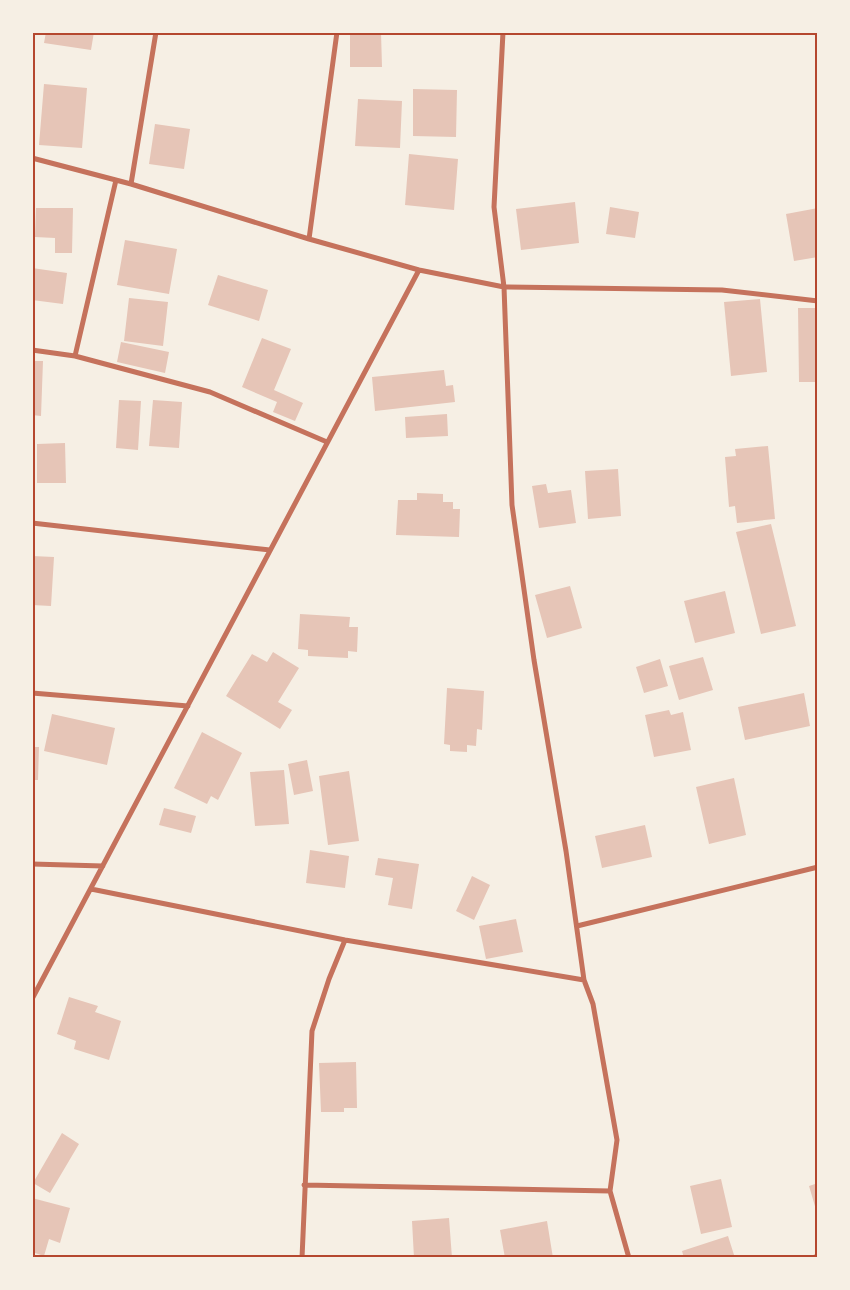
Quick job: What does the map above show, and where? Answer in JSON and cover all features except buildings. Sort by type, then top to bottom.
[{"type":"street","points":[[131,184],[156,32]]},
{"type":"street","points":[[309,239],[337,32]]},
{"type":"street","points":[[503,32],[494,207],[504,288],[512,505],[534,660],[566,850],[584,980],[593,1004],[617,1140],[610,1192],[629,1258]]},
{"type":"street","points":[[32,158],[131,184],[309,239],[419,270],[504,288],[722,290],[818,301]]},
{"type":"street","points":[[75,356],[116,180]]},
{"type":"street","points":[[32,999],[419,270]]},
{"type":"street","points":[[32,350],[75,356],[210,392],[327,442]]},
{"type":"street","points":[[32,523],[270,550]]},
{"type":"street","points":[[32,693],[188,706]]},
{"type":"street","points":[[32,864],[103,866]]},
{"type":"street","points":[[577,926],[818,867]]},
{"type":"street","points":[[91,889],[346,940],[584,980]]},
{"type":"street","points":[[302,1258],[312,1031],[329,979],[346,940]]},
{"type":"street","points":[[304,1185],[610,1192]]},
{"type":"street","points":[[812,1258],[818,1256]]}]
